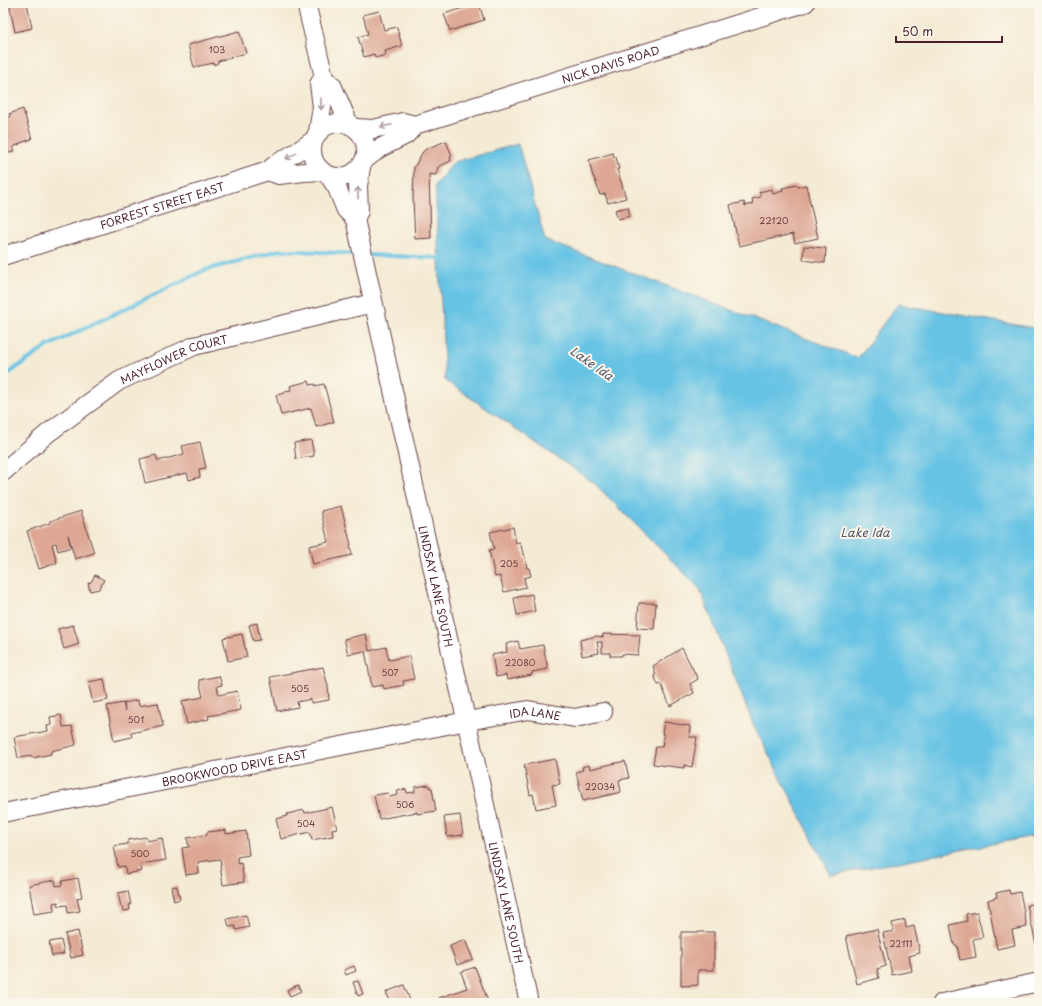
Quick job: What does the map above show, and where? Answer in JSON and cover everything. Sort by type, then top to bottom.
[{"type":"street","points":[[306,3],[324,76],[332,86],[352,126]]},
{"type":"street","name":"NICK DAVIS ROAD","points":[[363,163],[380,148],[406,135],[415,125],[805,3]]},
{"type":"street","points":[[324,76],[319,84],[322,107],[312,148],[312,157],[316,165],[325,174]]},
{"type":"street","name":"NICK DAVIS ROAD","points":[[352,126],[373,129],[403,122],[415,125]]},
{"type":"street","points":[[316,136],[325,127],[333,123],[341,123],[352,126],[361,133],[365,140],[367,149],[358,186],[359,210],[355,219]]},
{"type":"street","name":"FORREST STREET EAST","points":[[3,256],[268,172],[276,164],[298,151],[316,136]]},
{"type":"street","points":[[268,172],[279,175],[304,172],[325,174],[337,178],[346,177],[354,173],[363,163]]},
{"type":"street","name":"LINDSAY LANE SOUTH","points":[[325,174],[337,188],[346,210],[355,219],[529,1003]]},
{"type":"street","name":"MAYFLOWER COURT","points":[[3,472],[48,433],[119,381],[194,346],[373,303]]},
{"type":"street","name":"IDA LANE","points":[[466,721],[528,710],[575,718],[603,712]]},
{"type":"street","name":"BROOKWOOD DRIVE EAST","points":[[3,813],[466,721]]},
{"type":"street","points":[[942,1003],[1039,982]]},
{"type":"water","name":"Lake Ida","points":[[518,144],[545,240],[858,358],[898,304],[1039,329],[1039,835],[831,875],[754,726],[700,589],[594,483],[445,380],[435,185],[454,162]]},
{"type":"building","points":[[9,3],[27,3],[32,28],[15,32]]},
{"type":"building","points":[[479,3],[484,20],[450,31],[444,14]]},
{"type":"building","points":[[379,11],[384,30],[397,27],[402,46],[385,51],[386,55],[375,58],[374,54],[364,57],[358,37],[368,34],[363,15]]},
{"type":"building","points":[[239,31],[246,53],[218,61],[218,63],[214,65],[214,63],[194,67],[188,45]]},
{"type":"building","points":[[23,109],[32,139],[13,147],[15,151],[3,155],[3,120],[10,117],[9,114]]},
{"type":"building","points":[[446,141],[452,156],[450,157],[451,161],[438,167],[436,175],[429,174],[431,238],[415,239],[413,199],[414,168],[422,153],[426,149]]},
{"type":"building","points":[[613,153],[614,157],[616,157],[619,169],[617,169],[626,198],[608,203],[605,194],[600,195],[593,177],[589,160]]},
{"type":"building","points":[[797,185],[798,187],[806,185],[818,238],[795,243],[793,234],[739,246],[730,205],[744,202],[745,206],[753,204],[752,199],[761,197],[759,192],[772,189],[773,194],[783,191],[782,188]]},
{"type":"building","points":[[628,207],[630,216],[618,219],[615,210]]},
{"type":"building","points":[[804,246],[826,248],[825,263],[803,260]]},
{"type":"building","points":[[309,381],[310,385],[315,384],[315,386],[324,384],[334,422],[316,427],[311,408],[281,415],[276,395],[291,390],[290,386]]},
{"type":"building","points":[[311,440],[314,456],[296,459],[294,443]]},
{"type":"building","points":[[200,442],[206,468],[199,469],[200,477],[189,480],[187,473],[145,483],[140,459],[156,455],[158,461],[184,454],[182,446]]},
{"type":"building","points":[[341,506],[351,545],[352,555],[313,564],[309,546],[328,542],[321,511]]},
{"type":"building","points":[[81,511],[94,553],[75,559],[68,535],[71,547],[58,551],[56,543],[52,544],[57,563],[39,569],[27,531],[50,523],[50,521]]},
{"type":"building","points":[[513,527],[516,543],[520,542],[527,568],[529,568],[531,576],[524,578],[526,587],[504,592],[500,576],[495,577],[489,550],[494,549],[490,532]]},
{"type":"building","points":[[95,575],[104,580],[99,589],[90,591],[88,583],[91,582]]},
{"type":"building","points":[[532,594],[535,611],[517,615],[514,598]]},
{"type":"building","points":[[639,603],[656,603],[654,629],[637,628]]},
{"type":"building","points":[[257,623],[260,640],[253,641],[249,625]]},
{"type":"building","points":[[73,625],[79,644],[64,649],[58,629]]},
{"type":"building","points":[[242,634],[247,657],[228,661],[223,638]]},
{"type":"building","points":[[366,634],[369,651],[386,647],[389,660],[409,656],[414,679],[403,681],[404,685],[384,689],[383,685],[372,687],[365,651],[348,654],[344,639]]},
{"type":"building","points":[[603,634],[640,635],[638,655],[622,654],[622,656],[610,656],[610,653],[602,653],[602,642],[597,642],[599,653],[582,656],[580,640],[597,636],[603,637]]},
{"type":"building","points":[[518,641],[520,649],[543,645],[548,669],[532,672],[532,675],[507,680],[506,675],[496,677],[492,655],[507,652],[506,644]]},
{"type":"building","points":[[682,648],[698,679],[690,684],[694,693],[670,706],[661,684],[658,685],[654,675],[656,674],[653,666]]},
{"type":"building","points":[[323,667],[328,686],[329,700],[311,703],[311,699],[297,702],[298,707],[277,711],[270,677]]},
{"type":"building","points":[[219,676],[222,685],[217,686],[219,695],[237,691],[241,710],[208,716],[209,719],[187,724],[182,701],[203,697],[199,680]]},
{"type":"building","points":[[104,679],[108,700],[93,703],[88,682]]},
{"type":"building","points":[[138,700],[139,706],[158,703],[163,726],[131,733],[132,737],[114,741],[107,706],[123,703],[125,711],[124,703]]},
{"type":"building","points":[[61,715],[63,727],[72,726],[76,745],[51,751],[51,754],[32,758],[31,756],[18,758],[14,737],[48,731],[47,726],[51,725],[50,717]]},
{"type":"building","points":[[664,722],[690,726],[689,737],[697,737],[692,767],[684,765],[684,768],[653,764],[656,747],[662,747]]},
{"type":"building","points":[[555,759],[560,784],[552,785],[556,805],[536,809],[533,794],[530,795],[524,765]]},
{"type":"building","points":[[625,761],[629,778],[619,780],[621,792],[583,801],[576,772],[583,770],[582,767],[589,765],[590,769]]},
{"type":"building","points":[[429,785],[430,788],[432,788],[436,811],[417,814],[417,812],[379,819],[374,795],[388,793],[389,797],[398,795],[397,791],[406,789],[407,793],[415,792],[415,787]]},
{"type":"building","points":[[332,807],[337,828],[332,829],[333,836],[312,840],[310,832],[281,839],[276,819],[287,816],[287,814],[304,810],[305,813]]},
{"type":"building","points":[[460,815],[463,835],[447,837],[444,817]]},
{"type":"building","points":[[226,830],[226,834],[246,831],[249,855],[237,857],[238,864],[241,863],[244,882],[223,885],[220,859],[198,862],[199,873],[186,875],[182,848],[189,847],[187,838],[207,835],[207,832]]},
{"type":"building","points":[[147,837],[147,841],[162,838],[166,860],[140,864],[142,871],[126,874],[125,866],[118,867],[114,846],[128,844],[128,840]]},
{"type":"building","points":[[78,878],[82,897],[77,898],[80,911],[68,913],[67,905],[59,906],[58,902],[53,903],[54,911],[34,914],[29,885],[55,880],[56,886],[62,885],[62,881]]},
{"type":"building","points":[[177,886],[180,899],[174,901],[171,887]]},
{"type":"building","points":[[1009,890],[1010,894],[1020,892],[1027,927],[1012,930],[1015,945],[997,949],[988,900],[997,897],[996,893]]},
{"type":"building","points":[[128,891],[131,905],[129,905],[130,910],[123,911],[118,893]]},
{"type":"building","points":[[1039,902],[1039,943],[1036,944],[1027,905]]},
{"type":"building","points":[[977,912],[983,937],[973,939],[976,957],[960,960],[957,945],[954,945],[950,925],[967,921],[966,914]]},
{"type":"building","points":[[246,915],[249,927],[236,930],[235,926],[229,927],[227,919]]},
{"type":"building","points":[[905,920],[906,928],[914,926],[920,953],[909,956],[912,971],[892,975],[883,933],[894,931],[892,923]]},
{"type":"building","points":[[877,929],[886,966],[877,969],[879,978],[857,984],[846,936]]},
{"type":"building","points":[[78,931],[83,955],[71,958],[65,934]]},
{"type":"building","points":[[681,932],[714,932],[714,970],[698,970],[698,985],[681,986]]},
{"type":"building","points":[[61,940],[64,954],[52,956],[49,942]]},
{"type":"building","points":[[465,940],[473,959],[457,965],[450,946]]},
{"type":"building","points":[[354,966],[356,971],[346,975],[344,970]]},
{"type":"building","points":[[475,967],[488,1001],[483,1003],[441,1003],[439,998],[467,988],[461,972]]},
{"type":"building","points":[[358,981],[363,994],[358,996],[353,982]]},
{"type":"building","points":[[298,985],[301,991],[290,996],[287,990]]},
{"type":"building","points":[[404,985],[411,1003],[391,1003],[386,992]]},
{"type":"waterway","points":[[3,377],[48,346],[205,270],[280,250],[359,254]]},
{"type":"waterway","points":[[367,255],[441,258]]}]
